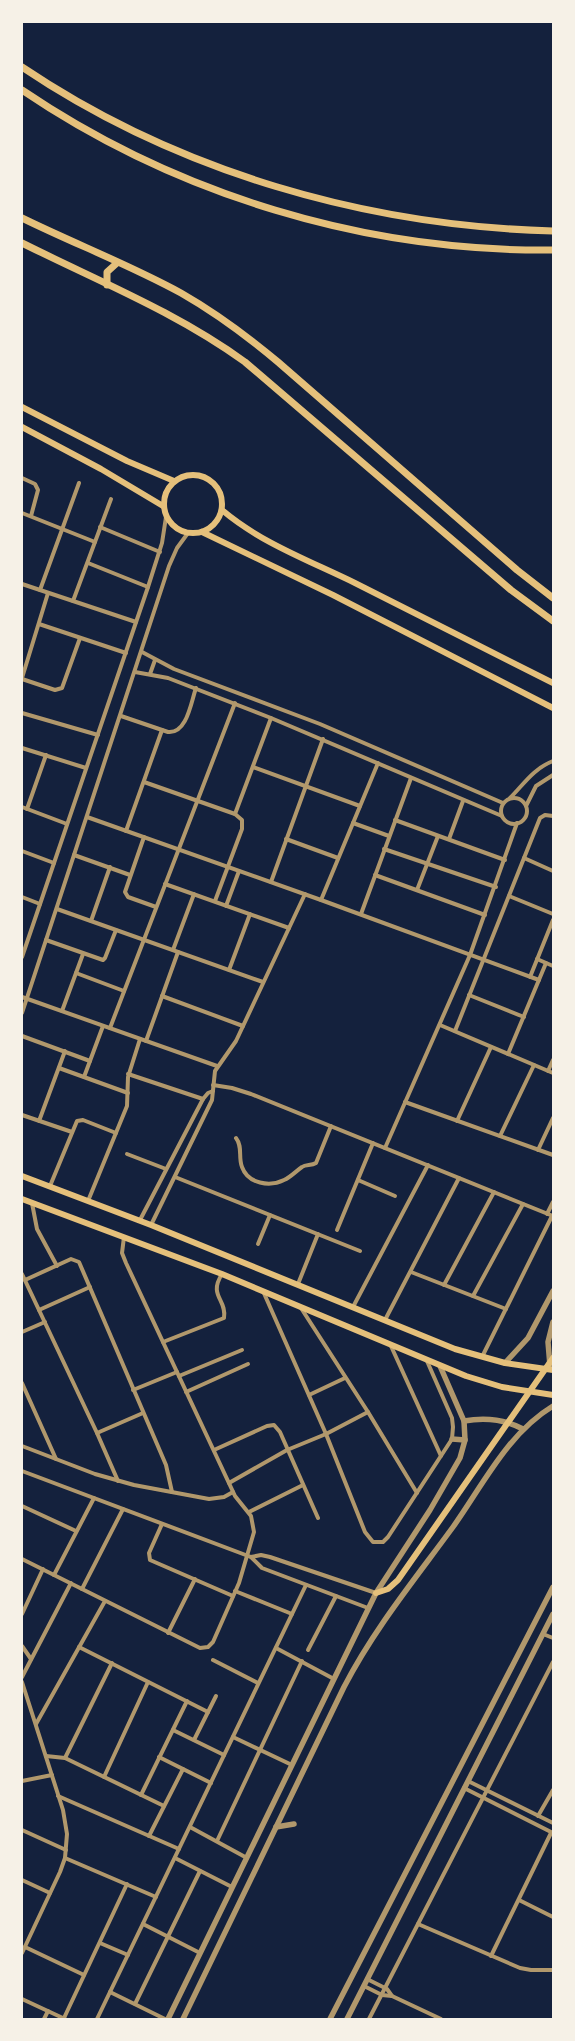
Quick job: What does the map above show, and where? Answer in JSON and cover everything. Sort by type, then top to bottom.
[{"type":"main road","points":[[22,67],[79,102],[142,134],[214,165],[280,188],[341,204],[402,217],[480,227],[553,231]]},
{"type":"main road","points":[[22,90],[85,129],[150,162],[211,188],[274,210],[346,229],[404,239],[484,248],[553,250]]},
{"type":"main road","points":[[22,218],[117,262],[187,297],[221,318],[259,346],[517,570],[553,598]]},
{"type":"main road","points":[[22,243],[146,302],[187,324],[246,362],[511,590],[553,621]]},
{"type":"main road","points":[[108,285],[107,272],[117,262]]},
{"type":"main road","points":[[22,407],[122,459],[174,481]]},
{"type":"main road","points":[[22,427],[101,469],[163,506]]},
{"type":"main road","points":[[202,532],[217,521],[222,510],[220,492],[208,478],[190,474],[174,481],[164,495],[163,506],[166,517],[178,529],[188,533],[202,532],[333,595],[553,708]]},
{"type":"main road","points":[[222,510],[248,530],[271,544],[360,586],[553,683]]},
{"type":"main road","points":[[22,1176],[140,1220],[455,1349],[505,1363],[552,1370]]},
{"type":"main road","points":[[22,1199],[222,1274],[440,1366],[496,1385],[553,1395]]},
{"type":"main road","points":[[376,1593],[388,1589],[398,1580],[553,1358]]},
{"type":"street","points":[[22,478],[35,484],[38,490],[31,516]]},
{"type":"street","points":[[40,590],[79,483]]},
{"type":"street","points":[[73,601],[111,499]]},
{"type":"street","points":[[22,513],[95,542]]},
{"type":"street","points":[[22,957],[160,552],[166,517]]},
{"type":"street","points":[[100,527],[160,552]]},
{"type":"street","points":[[22,1013],[121,716],[172,557],[188,533]]},
{"type":"street","points":[[88,562],[148,587]]},
{"type":"street","points":[[22,584],[136,622]]},
{"type":"street","points":[[48,593],[22,679],[55,690],[62,688],[80,638]]},
{"type":"street","points":[[39,624],[126,653]]},
{"type":"street","points":[[142,652],[174,669],[355,738],[503,803]]},
{"type":"street","points":[[150,674],[155,660]]},
{"type":"street","points":[[135,672],[150,674],[196,688],[235,703],[323,739],[463,801],[502,816],[508,823],[517,823],[525,818],[527,812],[526,806],[530,795],[536,786],[553,775]]},
{"type":"street","points":[[121,716],[172,732],[181,728],[196,688]]},
{"type":"street","points":[[110,1028],[235,703]]},
{"type":"street","points":[[22,713],[98,735]]},
{"type":"street","points":[[235,814],[272,718]]},
{"type":"street","points":[[126,831],[162,730]]},
{"type":"street","points":[[271,882],[323,739]]},
{"type":"street","points":[[22,748],[86,768]]},
{"type":"street","points":[[46,755],[24,808],[68,824]]},
{"type":"street","points":[[502,816],[501,809],[503,803],[510,799],[535,771],[553,761]]},
{"type":"street","points":[[321,900],[378,763]]},
{"type":"street","points":[[253,767],[360,806]]},
{"type":"street","points":[[360,914],[410,778]]},
{"type":"street","points":[[144,782],[235,814],[242,820],[242,829],[215,901]]},
{"type":"street","points":[[510,799],[519,799],[526,806]]},
{"type":"street","points":[[449,840],[463,801]]},
{"type":"street","points":[[454,1031],[484,960],[540,818],[545,815],[553,816]]},
{"type":"street","points":[[87,817],[305,894],[539,980]]},
{"type":"street","points":[[395,820],[505,860]]},
{"type":"street","points":[[353,823],[389,836]]},
{"type":"street","points":[[385,1148],[470,954],[496,886],[517,823]]},
{"type":"street","points":[[417,890],[438,836]]},
{"type":"street","points":[[144,837],[125,890],[126,896],[156,907]]},
{"type":"street","points":[[286,839],[338,858]]},
{"type":"street","points":[[384,849],[496,886]]},
{"type":"street","points":[[22,851],[54,863]]},
{"type":"street","points":[[74,855],[130,875]]},
{"type":"street","points":[[524,858],[553,871]]},
{"type":"street","points":[[91,921],[110,868]]},
{"type":"street","points":[[226,906],[239,871]]},
{"type":"street","points":[[375,875],[485,915]]},
{"type":"street","points":[[165,884],[289,928]]},
{"type":"street","points":[[146,1041],[162,996],[194,894]]},
{"type":"street","points":[[151,1225],[212,1100],[217,1066],[233,1046],[305,894]]},
{"type":"street","points":[[509,896],[553,914]]},
{"type":"street","points":[[22,897],[40,904]]},
{"type":"street","points":[[57,909],[263,982]]},
{"type":"street","points":[[229,970],[250,914]]},
{"type":"street","points":[[530,977],[553,920]]},
{"type":"street","points":[[46,940],[104,960],[116,930]]},
{"type":"street","points":[[62,1011],[83,954]]},
{"type":"street","points":[[537,959],[553,966]]},
{"type":"street","points":[[508,1054],[546,963]]},
{"type":"street","points":[[76,973],[124,991]]},
{"type":"street","points":[[469,995],[524,1017]]},
{"type":"street","points":[[162,996],[242,1026]]},
{"type":"street","points":[[22,997],[217,1066]]},
{"type":"street","points":[[440,1025],[553,1073]]},
{"type":"street","points":[[84,1077],[103,1026]]},
{"type":"street","points":[[22,1036],[90,1061]]},
{"type":"street","points":[[88,1201],[127,1106],[128,1074],[140,1039]]},
{"type":"street","points":[[458,1121],[491,1047]]},
{"type":"street","points":[[39,1121],[65,1051]]},
{"type":"street","points":[[548,1071],[553,1060]]},
{"type":"street","points":[[500,1136],[534,1065]]},
{"type":"street","points":[[59,1068],[128,1093]]},
{"type":"street","points":[[128,1074],[203,1099]]},
{"type":"street","points":[[213,1085],[241,1090],[553,1216],[482,1357]]},
{"type":"street","points":[[140,1220],[203,1099],[208,1093],[213,1091]]},
{"type":"street","points":[[405,1102],[553,1155]]},
{"type":"street","points":[[22,1115],[72,1132]]},
{"type":"street","points":[[538,1150],[553,1118]]},
{"type":"street","points":[[50,1186],[76,1123],[81,1120],[116,1133]]},
{"type":"street","points":[[236,1138],[240,1147],[240,1162],[246,1174],[261,1183],[275,1184],[287,1179],[303,1166],[316,1163],[331,1126]]},
{"type":"street","points":[[337,1230],[373,1143]]},
{"type":"street","points":[[127,1154],[166,1169]]},
{"type":"street","points":[[353,1307],[428,1165]]},
{"type":"street","points":[[175,1176],[360,1251]]},
{"type":"street","points":[[385,1320],[459,1178]]},
{"type":"street","points":[[358,1180],[395,1196]]},
{"type":"street","points":[[444,1285],[494,1192]]},
{"type":"street","points":[[547,1214],[553,1202]]},
{"type":"street","points":[[32,1203],[37,1229],[57,1266]]},
{"type":"street","points":[[473,1296],[523,1204]]},
{"type":"street","points":[[258,1244],[270,1215]]},
{"type":"street","points":[[298,1284],[318,1234]]},
{"type":"street","points":[[22,1558],[196,1647],[208,1647],[213,1642],[233,1596],[247,1555],[254,1528],[249,1512],[240,1503],[234,1492],[124,1258],[122,1248],[124,1237]]},
{"type":"street","points":[[25,1280],[71,1259],[77,1260],[168,1470],[172,1492]]},
{"type":"street","points":[[411,1272],[506,1309]]},
{"type":"street","points":[[22,1274],[118,1481]]},
{"type":"street","points":[[163,1342],[224,1318],[224,1307],[218,1296],[216,1286],[222,1274]]},
{"type":"street","points":[[39,1310],[90,1287]]},
{"type":"street","points":[[263,1291],[326,1434],[365,1532],[373,1542],[380,1543],[386,1540],[452,1439],[452,1418],[427,1361]]},
{"type":"street","points":[[505,1363],[528,1338],[553,1291]]},
{"type":"street","points":[[301,1308],[368,1412],[417,1493]]},
{"type":"street","points":[[22,1332],[45,1322]]},
{"type":"street","points":[[552,1370],[548,1349],[549,1335],[553,1322]]},
{"type":"street","points":[[391,1346],[441,1456]]},
{"type":"street","points":[[133,1390],[242,1350]]},
{"type":"street","points":[[186,1392],[248,1364]]},
{"type":"street","points":[[168,2019],[368,1608],[376,1593],[444,1487],[460,1458],[465,1440],[464,1421],[440,1366]]},
{"type":"street","points":[[309,1395],[345,1378]]},
{"type":"street","points":[[22,1383],[56,1459]]},
{"type":"street","points":[[183,2019],[344,1687],[365,1649],[389,1613],[455,1525],[506,1449],[523,1429],[553,1406]]},
{"type":"street","points":[[230,1483],[287,1450],[326,1434],[368,1412]]},
{"type":"street","points":[[97,1433],[143,1413]]},
{"type":"street","points":[[464,1421],[481,1419],[499,1420],[523,1429]]},
{"type":"street","points":[[214,1450],[267,1426],[274,1425],[280,1432],[318,1518]]},
{"type":"street","points":[[452,1439],[465,1440]]},
{"type":"street","points":[[22,1446],[118,1481],[208,1499],[224,1497],[234,1492]]},
{"type":"street","points":[[22,1471],[252,1557],[261,1555],[270,1557],[376,1593]]},
{"type":"street","points":[[249,1512],[303,1485]]},
{"type":"street","points":[[54,1575],[94,1498]]},
{"type":"street","points":[[22,1506],[76,1531]]},
{"type":"street","points":[[82,1589],[123,1509]]},
{"type":"street","points":[[162,1524],[149,1553],[149,1557],[152,1561],[233,1596]]},
{"type":"street","points":[[252,1557],[256,1564],[262,1568],[368,1608]]},
{"type":"street","points":[[22,1614],[43,1569]]},
{"type":"street","points":[[168,1633],[195,1579]]},
{"type":"street","points":[[22,1677],[71,1583]]},
{"type":"street","points":[[97,2019],[306,1585]]},
{"type":"street","points":[[330,2019],[553,1587]]},
{"type":"street","points":[[235,1591],[292,1614]]},
{"type":"street","points":[[308,1650],[336,1596]]},
{"type":"street","points":[[36,1724],[106,1601]]},
{"type":"street","points":[[347,2019],[553,1614]]},
{"type":"street","points":[[543,1634],[553,1638]]},
{"type":"street","points":[[22,1646],[31,1659]]},
{"type":"street","points":[[79,1647],[208,1712]]},
{"type":"street","points":[[276,1648],[334,1678]]},
{"type":"street","points":[[213,1660],[258,1683]]},
{"type":"street","points":[[216,1841],[302,1661]]},
{"type":"street","points":[[369,2019],[553,1662]]},
{"type":"street","points":[[66,1758],[112,1663]]},
{"type":"street","points":[[22,1682],[67,1826],[65,1858],[22,1953]]},
{"type":"street","points":[[104,1777],[148,1682]]},
{"type":"street","points":[[194,1740],[216,1696]]},
{"type":"street","points":[[141,1795],[188,1701]]},
{"type":"street","points":[[173,1730],[224,1755]]},
{"type":"street","points":[[233,1737],[292,1766]]},
{"type":"street","points":[[46,1756],[66,1758],[164,1806]]},
{"type":"street","points":[[159,1757],[211,1783]]},
{"type":"street","points":[[149,1836],[183,1769]]},
{"type":"street","points":[[22,1782],[52,1775]]},
{"type":"street","points":[[468,1781],[553,1824]]},
{"type":"street","points":[[464,1788],[552,1833],[491,1956]]},
{"type":"street","points":[[538,1816],[553,1790]]},
{"type":"street","points":[[58,1796],[179,1849]]},
{"type":"street","points":[[276,1827],[294,1824]]},
{"type":"street","points":[[190,1827],[247,1858]]},
{"type":"street","points":[[22,1830],[66,1850]]},
{"type":"street","points":[[65,1858],[156,1896]]},
{"type":"street","points":[[175,1858],[232,1887]]},
{"type":"street","points":[[135,2004],[200,1871]]},
{"type":"street","points":[[22,1880],[50,1893]]},
{"type":"street","points":[[22,1999],[64,2019],[127,1884]]},
{"type":"street","points":[[519,1900],[553,1917]]},
{"type":"street","points":[[142,1924],[200,1953]]},
{"type":"street","points":[[418,1924],[520,1968],[531,1970],[553,1970]]},
{"type":"street","points":[[100,1943],[128,1955]]},
{"type":"street","points":[[24,1947],[84,1975]]},
{"type":"street","points":[[367,1978],[385,1988],[392,1996]]},
{"type":"street","points":[[364,1986],[382,1995],[392,1996],[441,2019]]},
{"type":"street","points":[[110,1992],[165,2019]]},
{"type":"street","points":[[44,2019],[48,2011]]}]
